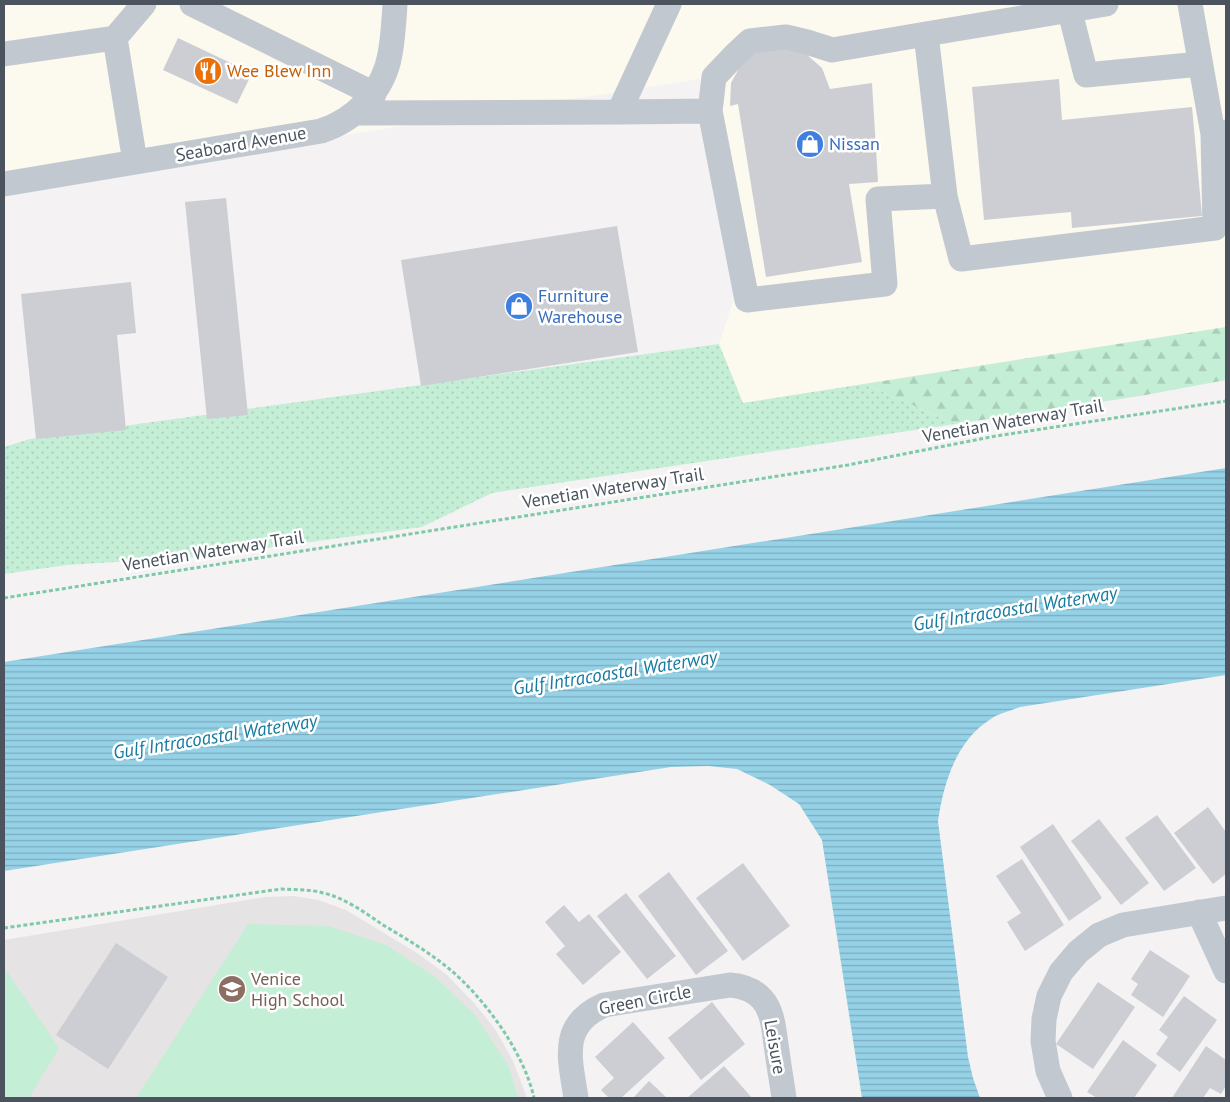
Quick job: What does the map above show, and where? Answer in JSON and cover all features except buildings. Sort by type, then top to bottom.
[{"type":"street","points":[[4,54],[115,38],[144,4]]},
{"type":"street","points":[[192,4],[374,94]]},
{"type":"street","name":"Seaboard Avenue","points":[[4,184],[321,131],[334,127],[356,113],[374,94],[384,75],[390,56],[395,4]]},
{"type":"street","points":[[618,112],[669,4]]},
{"type":"street","points":[[944,196],[878,199],[886,284],[747,300],[710,112],[714,77],[750,41],[786,37],[832,50],[1068,7],[1106,4]]},
{"type":"street","points":[[926,34],[944,196],[961,259],[1216,228],[1220,133],[1200,64],[1190,4]]},
{"type":"street","points":[[1068,7],[1086,75],[1200,64]]},
{"type":"street","points":[[115,38],[135,162]]},
{"type":"street","points":[[356,113],[710,112]]},
{"type":"street","points":[[1060,1098],[1048,1071],[1043,1041],[1044,1019],[1049,996],[1061,972],[1078,952],[1099,935],[1123,925],[1226,908]]},
{"type":"street","points":[[1199,912],[1226,971]]},
{"type":"street","name":"Green Circle","points":[[576,1098],[570,1045],[575,1030],[582,1018],[592,1010],[604,1005],[723,986],[745,987],[761,998]]},
{"type":"street","name":"Leisure","points":[[761,998],[768,1008],[772,1022],[784,1098]]},
{"type":"path","name":"Venetian Waterway Trail","points":[[4,598],[848,465],[996,436],[1226,401]]},
{"type":"path","points":[[4,928],[262,891],[281,889],[323,892],[339,898],[375,920],[432,956],[459,977],[486,1007],[510,1041],[527,1074],[534,1098]]},
{"type":"shaded area","points":[[4,4],[1226,4],[1226,327],[743,403],[719,344],[745,263],[700,79],[4,189]]},
{"type":"shaded area","name":"Venice High School","points":[[293,896],[318,900],[346,910],[417,953],[446,974],[474,1003],[495,1029],[513,1061],[527,1098],[4,1098],[4,940],[265,897]]},
{"type":"green space","points":[[1226,327],[1226,380],[1140,396],[955,424],[864,384]]},
{"type":"green space","points":[[719,344],[743,403],[864,384],[955,424],[492,493],[422,527],[197,557],[67,565],[4,574],[4,447],[30,439]]},
{"type":"green space","points":[[248,924],[328,926],[386,945],[435,977],[475,1015],[509,1067],[518,1098],[136,1098]]},
{"type":"green space","points":[[4,967],[59,1048],[29,1098],[4,1098]]},
{"type":"water","name":"Gulf Intracoastal Waterway","points":[[1226,468],[1226,675],[1020,707],[995,716],[985,723],[966,743],[952,767],[943,794],[938,821],[968,1057],[980,1098],[862,1098],[822,840],[799,804],[770,785],[737,769],[708,766],[671,767],[4,871],[4,662]]},
{"type":"place","name":"Wee Blew Inn","points":[[208,71]]},
{"type":"place","name":"Nissan","points":[[810,144]]},
{"type":"place","name":"Furniture Warehouse","points":[[519,306]]},
{"type":"place","name":"Venice High School","points":[[232,989]]}]
